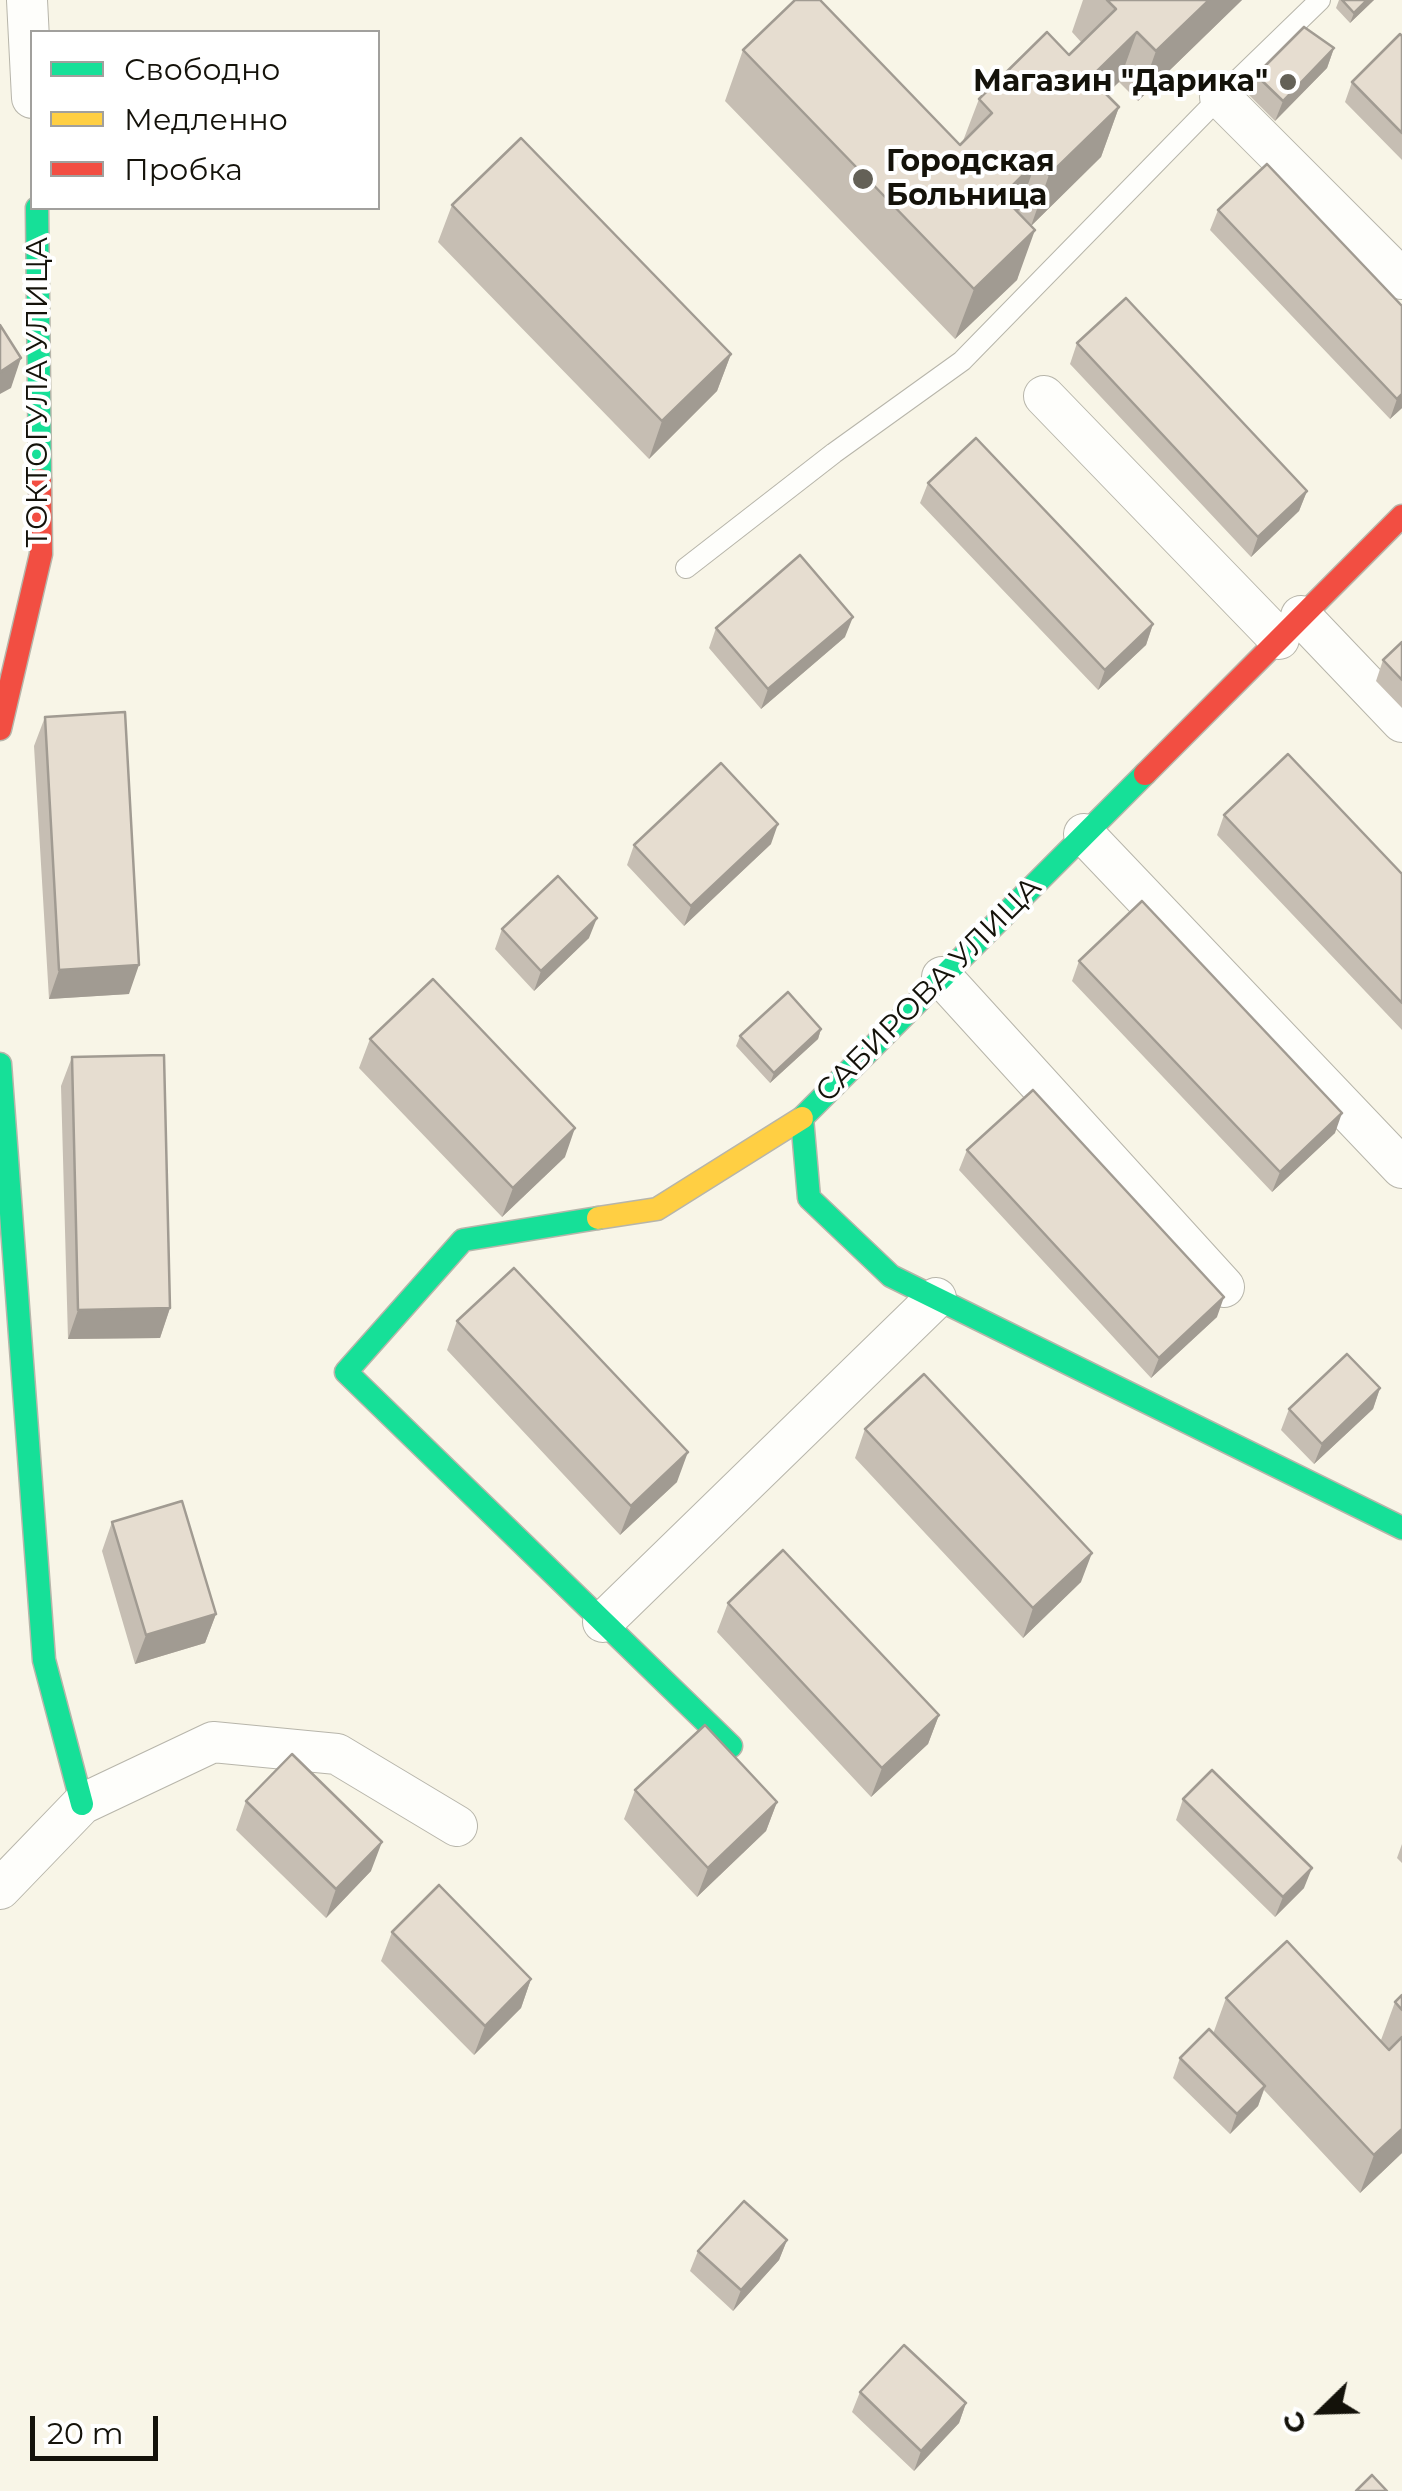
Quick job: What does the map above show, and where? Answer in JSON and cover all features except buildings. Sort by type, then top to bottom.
[{"type":"street","points":[[27,0],[30,59]]},
{"type":"street","points":[[1220,96],[1402,280]]},
{"type":"street","name":"ТОКТОГУЛА УЛИЦА","points":[[3,701],[40,554],[37,210]]},
{"type":"street","points":[[1044,396],[1290,628],[1402,722]]},
{"type":"street","name":"САБИРОВА УЛИЦА","points":[[1396,535],[1290,628],[802,1118],[810,1198],[892,1276],[1402,1528]]},
{"type":"street","points":[[1084,834],[1402,1168]]},
{"type":"street","points":[[942,977],[1224,1287]]},
{"type":"street","points":[[0,1064],[44,1660],[82,1804]]},
{"type":"street","points":[[731,1746],[346,1372],[463,1240],[657,1209],[802,1118]]},
{"type":"street","points":[[603,1622],[936,1298]]},
{"type":"street","points":[[0,1889],[82,1804],[213,1742],[337,1754],[457,1826]]},
{"type":"lane","points":[[686,568],[834,453],[962,361],[1220,96],[1320,0]]},
{"type":"traffic: fast","points":[[37,210],[40,480]]},
{"type":"traffic: fast","points":[[1145,774],[802,1118],[809,1198],[891,1276],[1402,1528]]},
{"type":"traffic: fast","points":[[0,1064],[44,1660],[82,1804]]},
{"type":"traffic: fast","points":[[598,1218],[463,1240],[346,1372],[731,1746]]},
{"type":"traffic: slow","points":[[598,1218],[657,1209],[802,1118]]},
{"type":"traffic: jam","points":[[0,729],[41,554],[40,480]]},
{"type":"traffic: jam","points":[[1145,774],[1402,516]]},
{"type":"place","name":"Магазин \"Дарика\"","points":[[1288,82]]},
{"type":"place","name":"Городская Больница","points":[[863,179]]}]
